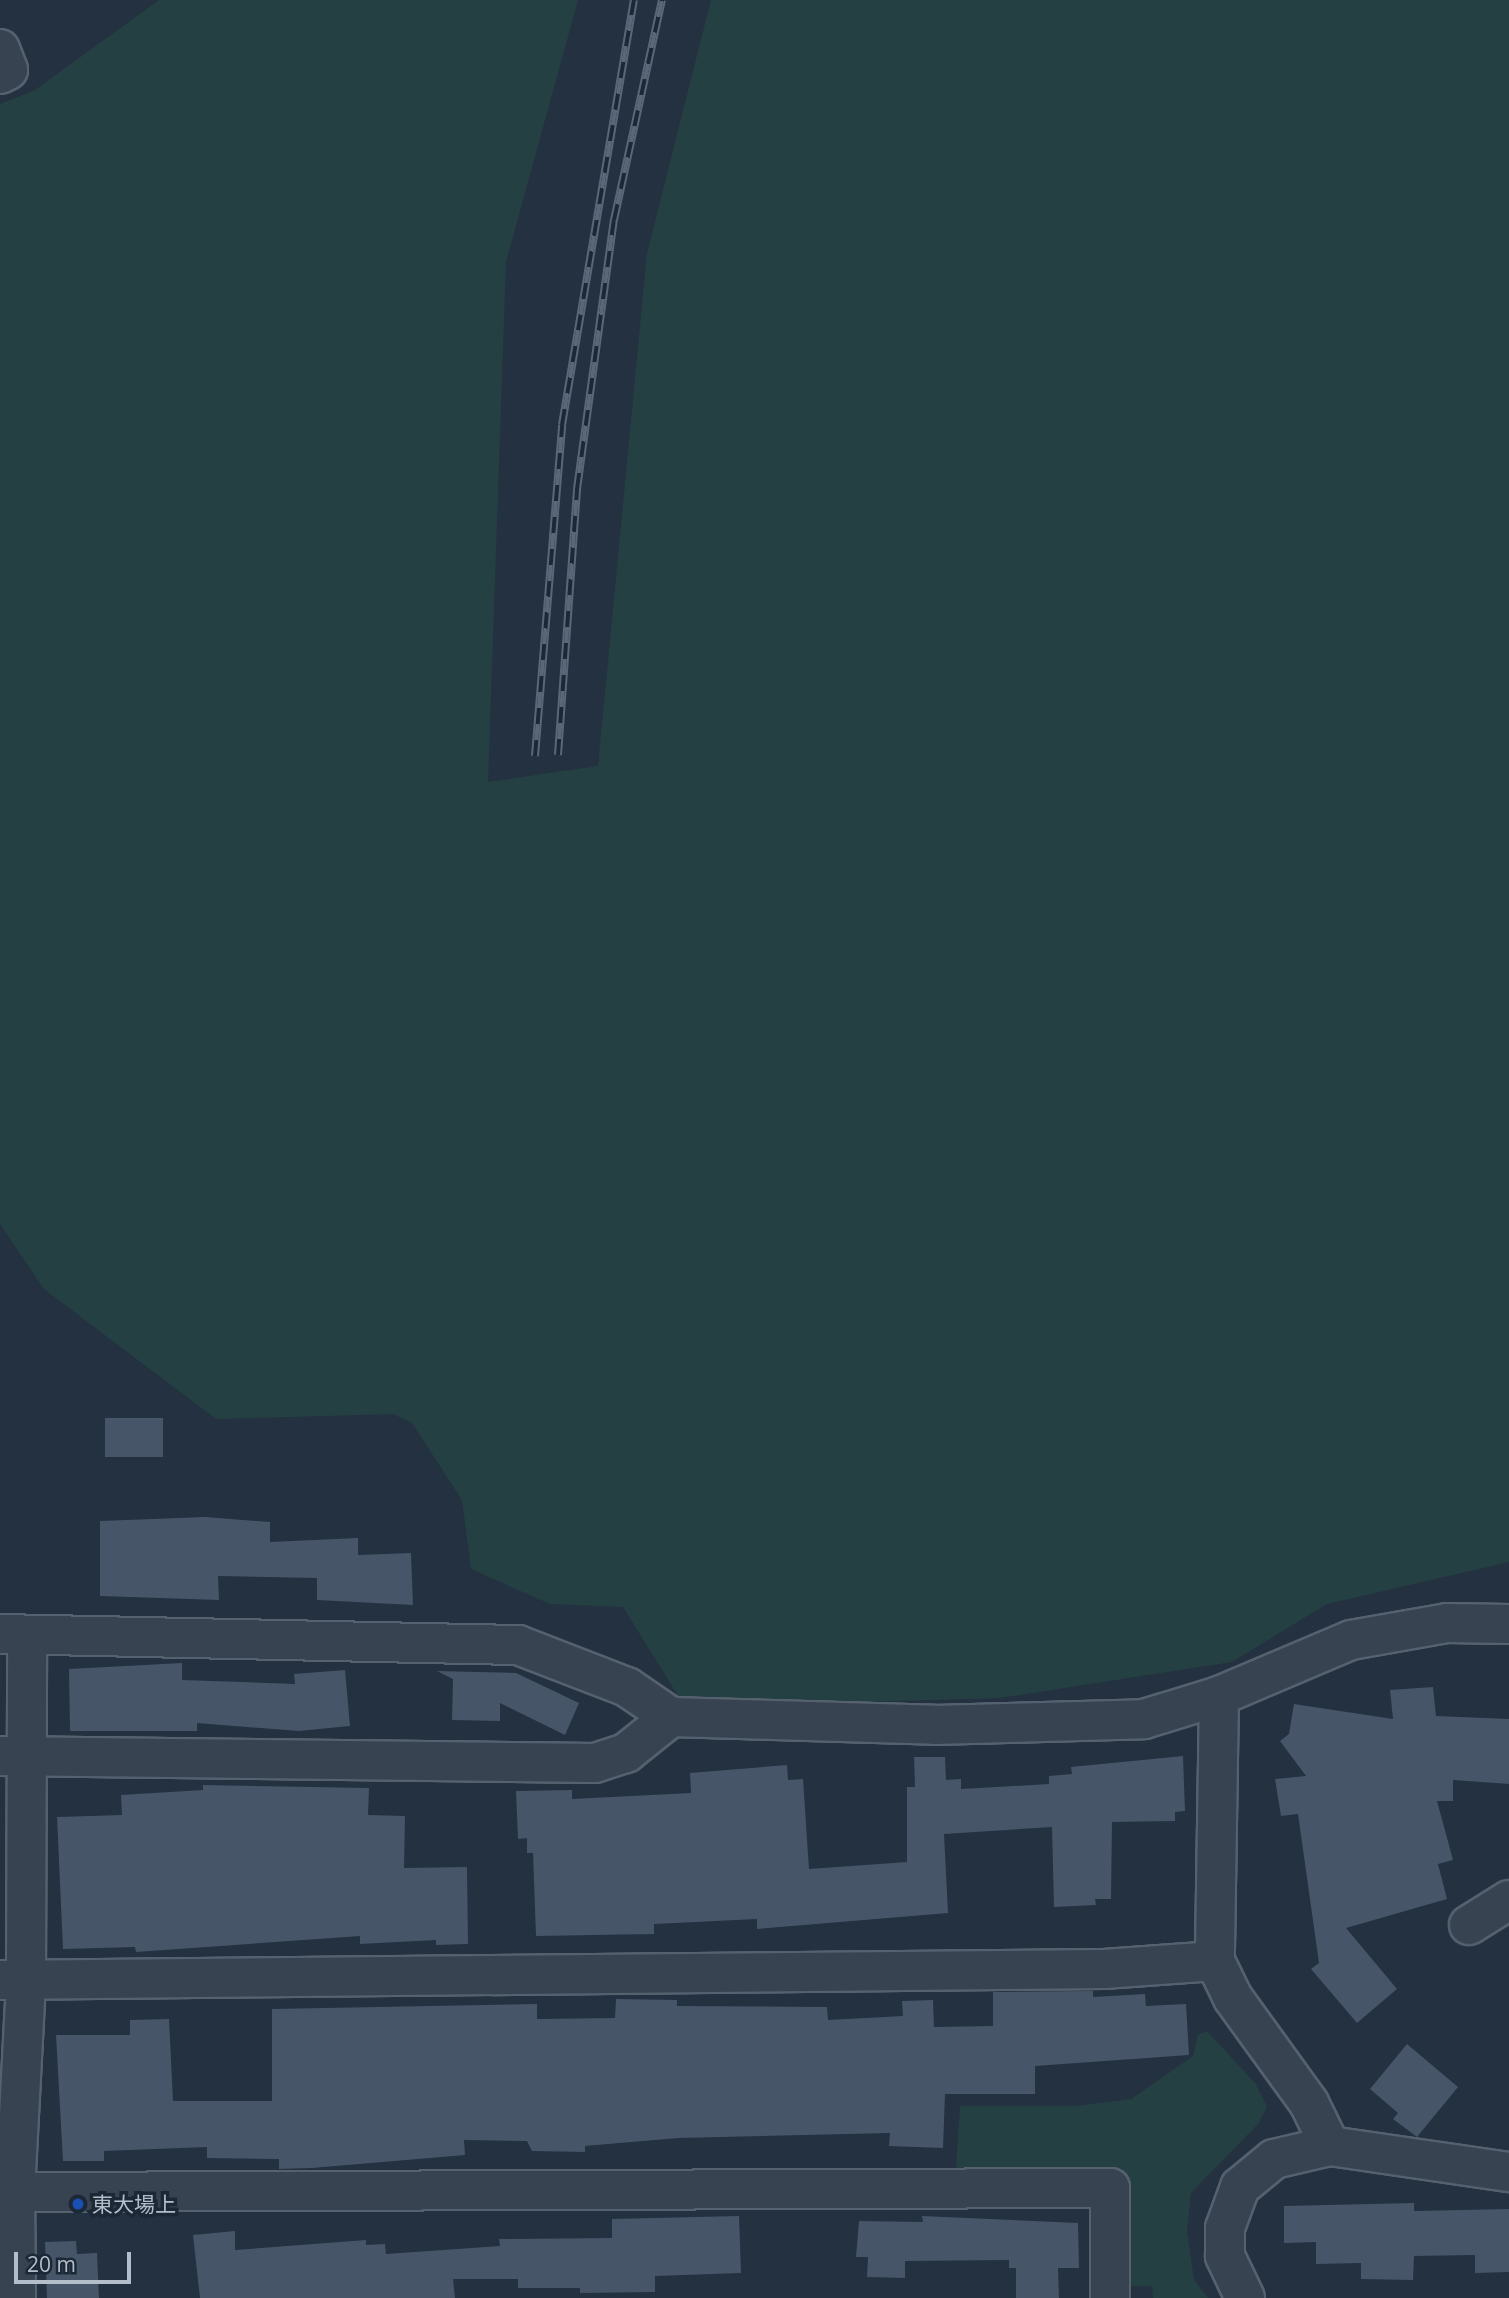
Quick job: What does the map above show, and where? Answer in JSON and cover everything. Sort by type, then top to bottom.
[{"type":"street","points":[[0,49],[8,70],[0,74]]},
{"type":"street","points":[[16,2298],[10,2201],[13,1635],[518,1645],[626,1687],[671,1717],[880,1724],[1107,1723],[1144,1719],[1219,1696],[1282,1665],[1351,1640],[1447,1623],[1509,1624]]},
{"type":"street","points":[[1219,1696],[1215,1961],[1233,1998],[1308,2104],[1330,2146]]},
{"type":"street","points":[[13,1756],[595,1763],[626,1753],[671,1717]]},
{"type":"street","points":[[1469,1925],[1509,1900]]},
{"type":"street","points":[[13,1980],[1104,1969],[1215,1961]]},
{"type":"street","points":[[1245,2298],[1225,2256],[1224,2228],[1240,2187],[1274,2159],[1330,2146],[1509,2172]]},
{"type":"street","points":[[10,2201],[1110,2188],[1110,2298]]},
{"type":"green space","points":[[159,0],[578,0],[506,262],[488,782],[598,766],[647,253],[711,0],[1509,0],[1509,1562],[1327,1604],[1232,1662],[1000,1698],[685,1707],[623,1607],[550,1604],[471,1569],[462,1500],[412,1423],[393,1414],[216,1419],[44,1289],[0,1224],[0,104],[35,90]]},
{"type":"green space","points":[[1207,2031],[1255,2083],[1267,2106],[1259,2123],[1191,2193],[1187,2232],[1194,2280],[1208,2298],[1153,2298],[1152,2286],[1127,2286],[1120,2175],[955,2182],[960,2106],[1075,2106],[1131,2099],[1193,2056],[1198,2035]]},
{"type":"building","points":[[105,1418],[163,1418],[163,1457],[105,1457]]},
{"type":"building","points":[[205,1517],[270,1522],[270,1542],[358,1538],[358,1555],[411,1553],[413,1605],[317,1600],[317,1578],[218,1576],[219,1600],[100,1596],[100,1521]]},
{"type":"building","points":[[182,1663],[182,1680],[295,1684],[294,1674],[345,1670],[350,1726],[299,1731],[197,1723],[197,1731],[70,1731],[69,1669]]},
{"type":"building","points":[[437,1671],[516,1673],[579,1703],[565,1735],[500,1703],[500,1721],[452,1720],[453,1679]]},
{"type":"building","points":[[1433,1687],[1436,1716],[1509,1719],[1509,1784],[1453,1780],[1453,1801],[1437,1801],[1453,1860],[1438,1864],[1447,1899],[1346,1928],[1397,1989],[1357,2023],[1311,1969],[1319,1963],[1298,1814],[1281,1816],[1275,1779],[1306,1776],[1280,1741],[1289,1734],[1294,1704],[1393,1719],[1390,1690]]},
{"type":"building","points":[[1183,1756],[1185,1811],[1175,1812],[1175,1821],[1112,1822],[1111,1899],[1095,1899],[1096,1905],[1054,1907],[1052,1827],[944,1834],[948,1913],[757,1929],[757,1919],[654,1924],[654,1934],[536,1936],[533,1853],[527,1853],[527,1838],[518,1839],[516,1791],[572,1790],[572,1799],[691,1793],[690,1773],[787,1765],[788,1780],[803,1779],[809,1869],[907,1862],[907,1787],[915,1787],[914,1757],[945,1757],[946,1780],[961,1779],[961,1789],[1049,1784],[1049,1776],[1072,1774],[1071,1767]]},
{"type":"building","points":[[203,1785],[369,1788],[368,1815],[405,1816],[404,1868],[467,1867],[468,1944],[436,1945],[436,1940],[360,1944],[360,1936],[136,1952],[135,1947],[63,1949],[57,1817],[122,1815],[121,1795],[203,1790]]},
{"type":"building","points":[[1093,1991],[1093,1997],[1145,1994],[1146,2006],[1186,2004],[1189,2055],[1035,2066],[1035,2094],[945,2094],[943,2148],[889,2146],[890,2133],[678,2138],[585,2146],[585,2152],[532,2151],[527,2141],[464,2140],[465,2155],[312,2168],[279,2169],[279,2159],[207,2158],[207,2147],[104,2151],[104,2161],[63,2161],[56,2035],[130,2035],[130,2020],[169,2019],[173,2101],[272,2101],[272,2009],[537,2004],[537,2019],[615,2018],[616,1999],[677,2000],[677,2006],[827,2007],[828,2020],[903,2016],[902,2001],[933,2000],[934,2027],[993,2026],[993,1992]]},
{"type":"building","points":[[1407,2044],[1458,2087],[1417,2137],[1393,2119],[1398,2113],[1370,2089]]},
{"type":"building","points":[[1414,2203],[1414,2211],[1509,2209],[1509,2272],[1475,2273],[1475,2255],[1414,2256],[1413,2280],[1361,2279],[1361,2263],[1316,2264],[1316,2242],[1284,2243],[1284,2206]]},
{"type":"building","points":[[739,2216],[741,2273],[655,2276],[655,2292],[580,2293],[580,2288],[518,2288],[518,2279],[453,2279],[455,2298],[200,2298],[193,2235],[235,2231],[235,2250],[366,2240],[366,2245],[385,2244],[386,2254],[500,2246],[499,2239],[612,2238],[612,2219]]},
{"type":"building","points":[[922,2216],[1078,2223],[1079,2268],[1058,2268],[1059,2298],[1016,2298],[1016,2268],[1009,2268],[1009,2260],[905,2261],[905,2278],[867,2277],[868,2257],[856,2257],[859,2221],[923,2222]]},
{"type":"building","points":[[76,2241],[77,2254],[97,2253],[99,2298],[47,2298],[45,2242]]},
{"type":"railway","points":[[535,756],[562,425],[634,0]]},
{"type":"railway","points":[[558,755],[577,489],[614,220],[662,0]]},
{"type":"place","name":"東大場上","points":[[78,2204]]}]
